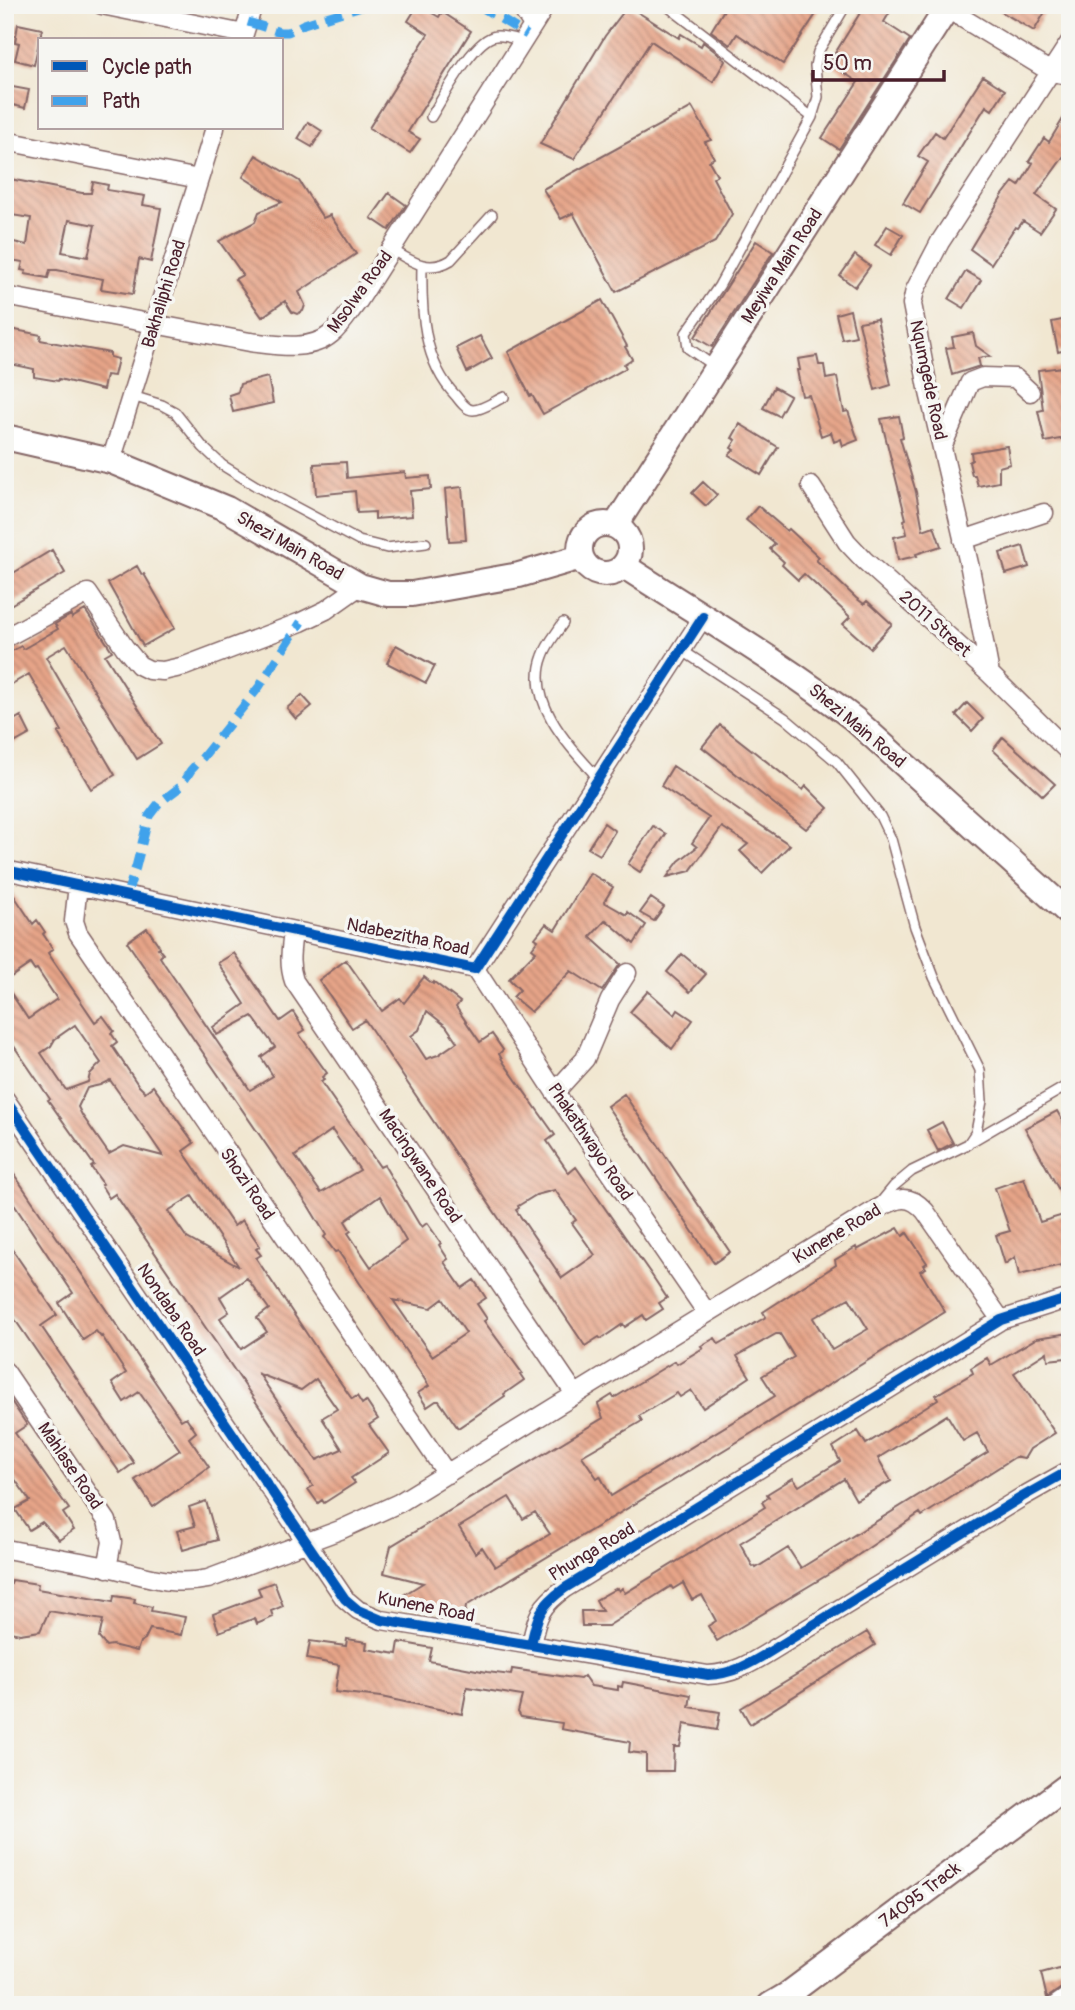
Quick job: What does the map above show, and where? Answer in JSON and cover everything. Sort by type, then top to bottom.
[{"type":"street","points":[[102,5],[243,37],[253,5]]},
{"type":"street","name":"Msolwa Road","points":[[5,296],[154,325],[283,346],[318,342],[338,327],[391,249],[546,5]]},
{"type":"street","points":[[946,6],[1051,72],[1070,75]]},
{"type":"street","name":"Meyiwa Main Road","points":[[615,526],[946,6]]},
{"type":"street","name":"Nqumgede Road","points":[[990,674],[912,304],[915,289],[940,242],[1070,42]]},
{"type":"street","name":"Bakhaliphi Road","points":[[111,461],[214,130]]},
{"type":"street","points":[[5,141],[199,179]]},
{"type":"street","points":[[942,447],[970,382],[983,377],[1015,378],[1030,392]]},
{"type":"street","name":"Shezi Main Road","points":[[5,437],[111,461],[227,509],[360,586],[388,594],[412,594],[519,575],[581,557]]},
{"type":"street","name":"2011 Street","points":[[811,486],[830,519],[864,560],[990,674],[1070,753]]},
{"type":"street","points":[[963,540],[1044,513]]},
{"type":"street","points":[[599,525],[615,526],[622,530],[630,544],[628,560],[617,572],[600,574],[585,565],[581,557],[580,549],[586,533],[599,525]]},
{"type":"street","name":"Shezi Main Road","points":[[624,566],[767,656],[853,719],[1070,914]]},
{"type":"street","points":[[5,638],[88,593],[139,665],[149,670],[163,671],[185,666],[301,622],[326,610],[360,586]]},
{"type":"street","name":"Ndabezitha Road","points":[[5,870],[475,969],[704,617]]},
{"type":"street","name":"Shozi Road","points":[[78,885],[74,921],[82,939],[447,1474]]},
{"type":"street","name":"Macingwane Road","points":[[293,931],[290,969],[298,988],[575,1394]]},
{"type":"street","name":"Phakathwayo Road","points":[[475,969],[555,1092],[707,1313]]},
{"type":"street","points":[[555,1092],[585,1059],[610,1000],[627,973]]},
{"type":"street","name":"Nondaba Road","points":[[5,1100],[307,1541]]},
{"type":"street","name":"Kunene Road","points":[[5,1549],[186,1583],[208,1579],[375,1515],[447,1474],[897,1199],[917,1201],[1001,1320]]},
{"type":"street","name":"Phunga Road","points":[[531,1645],[540,1610],[559,1592],[1001,1320],[1070,1298]]},
{"type":"street","name":"Mahlase Road","points":[[5,1371],[107,1521],[112,1542],[107,1567]]},
{"type":"street","points":[[531,1645],[708,1675],[726,1674],[742,1669],[1070,1470]]},
{"type":"street","name":"Kunene Road","points":[[307,1541],[345,1599],[358,1610],[382,1620],[531,1645]]},
{"type":"street","name":"74095 Track","points":[[770,2005],[819,1972],[1070,1784]]},
{"type":"street","points":[[1056,2005],[1070,1995]]},
{"type":"lane","points":[[431,117],[478,45],[495,36],[527,35],[514,5]]},
{"type":"lane","points":[[666,5],[812,117]]},
{"type":"lane","points":[[716,368],[688,348],[686,333],[719,286],[812,117],[818,97],[815,66],[818,52],[846,5]]},
{"type":"lane","points":[[391,249],[422,266],[433,267],[451,260],[492,215]]},
{"type":"lane","points":[[422,266],[421,297],[427,343],[452,392],[467,408],[474,410],[504,397]]},
{"type":"lane","points":[[132,396],[175,412],[203,447],[222,465],[359,541],[387,548],[426,543]]},
{"type":"lane","points":[[563,623],[542,656],[539,682],[542,697],[550,716],[599,779]]},
{"type":"lane","points":[[683,651],[785,718],[837,762],[880,816],[891,839],[915,928],[934,977],[980,1070],[980,1119],[976,1132],[968,1143]]},
{"type":"lane","points":[[875,1210],[894,1186],[912,1171],[968,1143],[1070,1084]]},
{"type":"building","points":[[418,5],[439,17],[442,12],[471,31],[408,132],[420,139],[410,153],[369,128],[428,34],[408,21]]},
{"type":"building","points":[[727,5],[822,5],[783,64],[737,34],[730,45],[711,31]]},
{"type":"building","points":[[865,5],[894,5],[884,22],[910,39],[839,149],[822,138],[858,82],[829,63]]},
{"type":"building","points":[[990,5],[1049,5],[1034,31]]},
{"type":"building","points":[[628,6],[679,38],[681,34],[701,46],[703,42],[722,57],[725,61],[713,82],[651,41],[574,159],[540,144],[605,36]]},
{"type":"building","points":[[18,24],[42,29],[34,65],[15,60],[19,43],[15,42]]},
{"type":"building","points":[[983,76],[1005,90],[992,110],[986,106],[920,213],[903,203],[928,162],[918,156],[935,132],[943,138]]},
{"type":"building","points":[[7,86],[29,90],[25,108],[5,103]]},
{"type":"building","points":[[692,107],[711,140],[705,142],[714,158],[709,161],[717,175],[713,178],[732,214],[715,242],[616,292],[573,213],[561,219],[543,189]]},
{"type":"building","points":[[1070,107],[1070,142],[1064,151],[1066,153],[1036,195],[1056,209],[1040,232],[1023,221],[1018,228],[1015,227],[991,264],[970,249],[1002,196],[1013,182],[1019,186],[1033,163],[1029,161],[1044,138],[1049,142]]},
{"type":"building","points":[[308,122],[322,131],[312,147],[298,139]]},
{"type":"building","points":[[256,155],[299,181],[323,218],[330,215],[356,254],[299,292],[305,305],[303,311],[297,314],[292,312],[285,301],[262,317],[235,279],[243,275],[219,241],[255,222],[259,212],[282,202],[243,177]]},
{"type":"building","points":[[5,178],[82,193],[91,193],[93,182],[108,185],[107,190],[145,196],[143,205],[161,208],[151,262],[139,259],[133,294],[101,289],[103,279],[57,270],[50,270],[48,278],[25,274],[26,271],[21,270],[23,262],[5,259],[5,240],[27,245],[31,218],[5,214]],"holes":[[[69,220],[95,225],[88,257],[62,252]]]},
{"type":"building","points":[[389,193],[406,205],[389,230],[371,218]]},
{"type":"building","points":[[887,226],[903,235],[891,255],[875,245]]},
{"type":"building","points":[[756,241],[773,252],[712,347],[695,337]]},
{"type":"building","points":[[855,255],[870,266],[855,287],[840,276]]},
{"type":"building","points":[[966,271],[981,280],[964,308],[949,299]]},
{"type":"building","points":[[602,300],[632,359],[624,364],[626,368],[543,414],[532,395],[530,396],[508,352]]},
{"type":"building","points":[[850,310],[856,336],[842,339],[836,314]]},
{"type":"building","points":[[877,319],[891,385],[875,390],[859,322]]},
{"type":"building","points":[[1067,319],[1070,349],[1058,352],[1052,322]]},
{"type":"building","points":[[5,328],[41,335],[40,340],[110,353],[110,357],[118,359],[114,376],[106,375],[103,390],[59,379],[34,377],[34,369],[11,364],[12,358],[5,357]]},
{"type":"building","points":[[973,333],[976,346],[990,356],[978,358],[980,366],[952,375],[946,348],[954,347],[952,337]]},
{"type":"building","points":[[480,336],[492,358],[467,372],[456,348]]},
{"type":"building","points":[[817,356],[819,365],[824,365],[826,379],[837,377],[844,412],[848,411],[858,440],[843,446],[841,439],[834,442],[831,432],[821,436],[809,395],[802,396],[797,370],[800,370],[798,359]]},
{"type":"building","points":[[1062,367],[1064,378],[1070,377],[1070,392],[1060,393],[1070,437],[1045,442],[1038,411],[1043,410],[1038,370]]},
{"type":"building","points":[[268,377],[273,403],[233,412],[229,395],[238,392],[240,384]]},
{"type":"building","points":[[774,387],[790,396],[779,416],[763,408]]},
{"type":"building","points":[[899,416],[903,437],[900,438],[916,492],[923,530],[934,526],[941,546],[898,560],[894,537],[907,534],[906,519],[881,419]]},
{"type":"building","points":[[740,424],[778,447],[761,475],[729,455],[734,450],[731,448],[736,440],[732,438]]},
{"type":"building","points":[[1007,446],[1010,464],[999,467],[999,482],[978,486],[969,462],[972,460],[971,452]]},
{"type":"building","points":[[346,462],[347,478],[405,472],[406,478],[430,476],[431,489],[410,491],[412,516],[375,519],[375,512],[357,513],[355,491],[316,495],[314,464]]},
{"type":"building","points":[[703,482],[717,495],[706,506],[692,493]]},
{"type":"building","points":[[462,487],[466,540],[449,541],[445,489]]},
{"type":"building","points":[[758,506],[787,531],[789,529],[819,557],[816,560],[856,598],[864,604],[867,601],[892,624],[870,648],[843,624],[850,617],[804,574],[798,580],[770,549],[775,544],[746,520]]},
{"type":"building","points":[[1023,546],[1029,567],[1006,574],[1000,553]]},
{"type":"building","points":[[52,550],[65,573],[5,608],[5,578]]},
{"type":"building","points":[[137,566],[175,628],[143,646],[108,583]]},
{"type":"building","points":[[85,610],[112,651],[105,655],[161,744],[137,759],[66,645],[46,657],[115,775],[91,789],[58,733],[62,731],[29,674],[5,688],[5,655],[21,646],[23,649],[58,629],[55,624]]},
{"type":"building","points":[[396,645],[435,666],[426,683],[387,663]]},
{"type":"building","points":[[302,695],[312,706],[296,719],[287,708]]},
{"type":"building","points":[[967,703],[983,719],[972,731],[956,715]]},
{"type":"building","points":[[21,716],[30,734],[5,748],[5,725]]},
{"type":"building","points":[[720,725],[803,790],[806,786],[828,808],[806,829],[702,747]]},
{"type":"building","points":[[1003,737],[1055,784],[1043,796],[993,750]]},
{"type":"building","points":[[673,766],[790,845],[762,873],[740,851],[748,844],[722,827],[690,871],[667,877],[679,861],[697,847],[692,843],[709,818],[661,786]]},
{"type":"building","points":[[604,823],[615,831],[600,855],[588,848]]},
{"type":"building","points":[[653,826],[666,834],[640,872],[628,864]]},
{"type":"building","points":[[590,873],[613,887],[604,902],[627,915],[628,912],[646,925],[634,944],[606,920],[590,937],[620,964],[602,991],[571,971],[531,1012],[513,997],[520,990],[509,979],[536,951],[532,948],[538,940],[535,938],[546,924],[555,930]]},
{"type":"building","points":[[5,882],[33,924],[37,920],[45,932],[43,934],[53,949],[48,953],[95,1022],[103,1016],[114,1031],[111,1033],[117,1042],[112,1046],[139,1086],[145,1092],[153,1086],[194,1143],[183,1151],[234,1226],[242,1220],[260,1246],[256,1249],[261,1255],[256,1258],[319,1352],[352,1399],[357,1396],[362,1404],[366,1401],[378,1419],[369,1425],[389,1453],[351,1478],[355,1483],[324,1503],[322,1500],[318,1503],[308,1489],[313,1486],[115,1194],[109,1198],[91,1167],[94,1165],[5,1033],[5,984],[28,1019],[57,999],[37,969],[34,970],[30,964],[5,981]],"holes":[[[75,1025],[101,1063],[90,1074],[88,1082],[66,1090],[41,1053],[51,1046],[55,1039]],[[110,1080],[163,1156],[124,1146],[109,1154],[78,1107],[87,1088]],[[192,1196],[239,1267],[187,1238],[168,1211]],[[247,1278],[269,1309],[257,1318],[267,1332],[241,1349],[220,1318],[229,1312],[220,1297]],[[259,1374],[301,1390],[316,1379],[337,1409],[322,1418],[342,1449],[317,1460]]]},
{"type":"building","points":[[651,898],[664,907],[654,921],[640,913]]},
{"type":"building","points":[[147,928],[160,947],[158,948],[163,954],[160,957],[165,965],[250,1090],[273,1076],[261,1057],[275,1047],[252,1016],[217,1035],[213,1027],[245,1004],[218,963],[234,953],[280,1021],[293,1012],[305,1030],[299,1034],[327,1073],[321,1082],[380,1167],[384,1165],[419,1224],[422,1227],[427,1223],[441,1243],[439,1245],[448,1259],[444,1262],[462,1288],[474,1280],[486,1298],[477,1304],[487,1319],[484,1321],[522,1373],[520,1374],[524,1380],[458,1428],[439,1401],[427,1407],[418,1393],[429,1386],[422,1375],[338,1251],[335,1252],[324,1237],[326,1235],[309,1207],[127,942]],"holes":[[[332,1130],[360,1170],[321,1193],[295,1156]],[[380,1196],[406,1241],[371,1267],[348,1233],[351,1231],[345,1221]],[[443,1299],[466,1333],[432,1356],[393,1300],[431,1308]]]},
{"type":"building","points":[[682,954],[706,974],[690,992],[667,972]]},
{"type":"building","points":[[346,960],[382,1011],[400,998],[404,1003],[424,977],[460,1002],[456,1007],[480,1042],[492,1034],[503,1050],[499,1054],[504,1063],[555,1135],[547,1141],[569,1173],[576,1167],[667,1298],[659,1303],[663,1309],[646,1320],[643,1315],[625,1327],[623,1324],[585,1346],[365,1020],[352,1028],[319,980]],"holes":[[[427,1011],[446,1026],[457,1042],[438,1055],[426,1059],[411,1036],[419,1030]],[[555,1190],[576,1220],[572,1223],[595,1255],[562,1278],[516,1210],[536,1195]]]},
{"type":"building","points":[[648,991],[675,1015],[678,1010],[693,1020],[672,1049],[630,1012]]},
{"type":"building","points":[[624,1094],[730,1252],[714,1263],[607,1106]]},
{"type":"building","points":[[1057,1111],[1070,1134],[1070,1210],[1025,1128]]},
{"type":"building","points":[[942,1122],[953,1143],[938,1151],[927,1130]]},
{"type":"building","points":[[5,1161],[181,1420],[186,1417],[196,1432],[189,1438],[209,1467],[153,1507],[135,1480],[180,1450],[139,1392],[124,1402],[112,1383],[126,1373],[102,1336],[96,1331],[83,1340],[59,1303],[73,1293],[5,1191]]},
{"type":"building","points":[[1024,1178],[1040,1222],[1070,1213],[1070,1263],[1019,1275],[1015,1257],[1005,1264],[996,1235],[1010,1231],[995,1188]]},
{"type":"building","points":[[898,1228],[903,1236],[907,1233],[927,1263],[924,1265],[926,1268],[920,1271],[945,1312],[752,1433],[466,1606],[465,1613],[397,1599],[423,1583],[384,1573],[391,1546],[603,1418],[598,1404],[612,1395],[614,1398],[675,1361],[677,1364],[715,1338],[719,1344],[766,1317],[763,1312],[836,1265],[835,1260],[856,1247],[857,1250]],"holes":[[[849,1298],[868,1329],[832,1350],[813,1318]],[[780,1334],[794,1357],[762,1376],[775,1396],[611,1496],[600,1476],[597,1478],[582,1456],[642,1421],[639,1416],[677,1393],[680,1397],[691,1390],[703,1408],[750,1377],[737,1356]],[[509,1497],[523,1519],[535,1512],[550,1534],[495,1567],[482,1547],[475,1553],[459,1527]]]},
{"type":"building","points":[[5,1239],[57,1315],[41,1326],[134,1463],[120,1473],[5,1305]]},
{"type":"building","points":[[1070,1333],[1070,1355],[1048,1360],[1047,1352],[1014,1373],[1055,1433],[1030,1449],[1024,1459],[1015,1457],[922,1516],[920,1513],[839,1568],[717,1641],[708,1626],[716,1621],[702,1595],[692,1600],[683,1583],[673,1589],[671,1586],[608,1626],[582,1626],[581,1611],[602,1611],[596,1600],[617,1588],[619,1591],[622,1588],[625,1593],[730,1529],[765,1507],[762,1502],[769,1497],[767,1494],[793,1478],[799,1486],[840,1461],[833,1447],[858,1431],[866,1444],[938,1399],[936,1395],[973,1373],[971,1368],[987,1358],[991,1365],[1037,1338]],"holes":[[[947,1415],[963,1441],[977,1433],[988,1452],[801,1568],[788,1548],[756,1568],[753,1567],[740,1543],[844,1479],[856,1500],[891,1481],[878,1458]]]},
{"type":"building","points":[[5,1392],[27,1425],[15,1433],[69,1509],[63,1513],[74,1530],[59,1540],[42,1522],[29,1530],[15,1509],[30,1501],[5,1465]]},
{"type":"building","points":[[206,1501],[217,1540],[183,1550],[177,1531],[195,1526],[189,1507]]},
{"type":"building","points":[[12,1580],[38,1584],[37,1589],[113,1602],[114,1596],[135,1599],[134,1603],[152,1607],[151,1611],[185,1617],[181,1635],[150,1629],[137,1651],[106,1646],[99,1638],[103,1620],[49,1611],[40,1631],[20,1634],[5,1631],[5,1583],[11,1584]]},
{"type":"building","points":[[274,1582],[283,1606],[271,1611],[273,1617],[257,1624],[255,1618],[219,1632],[213,1614],[261,1596],[258,1588]]},
{"type":"building","points":[[867,1632],[875,1645],[750,1724],[741,1708]]},
{"type":"building","points":[[347,1639],[367,1642],[366,1649],[397,1654],[399,1642],[432,1648],[429,1661],[487,1672],[511,1675],[512,1669],[580,1679],[584,1676],[591,1686],[618,1690],[618,1686],[622,1687],[623,1682],[691,1695],[689,1707],[720,1712],[717,1730],[684,1724],[680,1747],[674,1747],[673,1771],[646,1771],[646,1754],[629,1752],[630,1742],[561,1729],[562,1723],[521,1717],[518,1712],[522,1696],[467,1687],[462,1714],[381,1697],[335,1692],[339,1665],[307,1659],[310,1641],[346,1646]]},
{"type":"building","points":[[1063,1967],[1067,1984],[1047,1998],[1041,1973]]},
{"type":"marked path","points":[[248,22],[288,32],[304,24],[365,5]]},
{"type":"marked path","points":[[478,5],[527,35]]},
{"type":"marked path","points":[[126,896],[149,816],[159,803],[180,787],[259,687],[301,622]]},
{"type":"cycle path","points":[[5,870],[475,969],[703,617]]},
{"type":"cycle path","points":[[5,1099],[345,1599],[358,1610],[382,1620],[531,1645]]},
{"type":"cycle path","points":[[1070,1298],[1001,1320],[565,1588],[550,1600],[541,1612],[531,1645],[708,1675],[733,1670],[763,1656],[1070,1470]]}]
